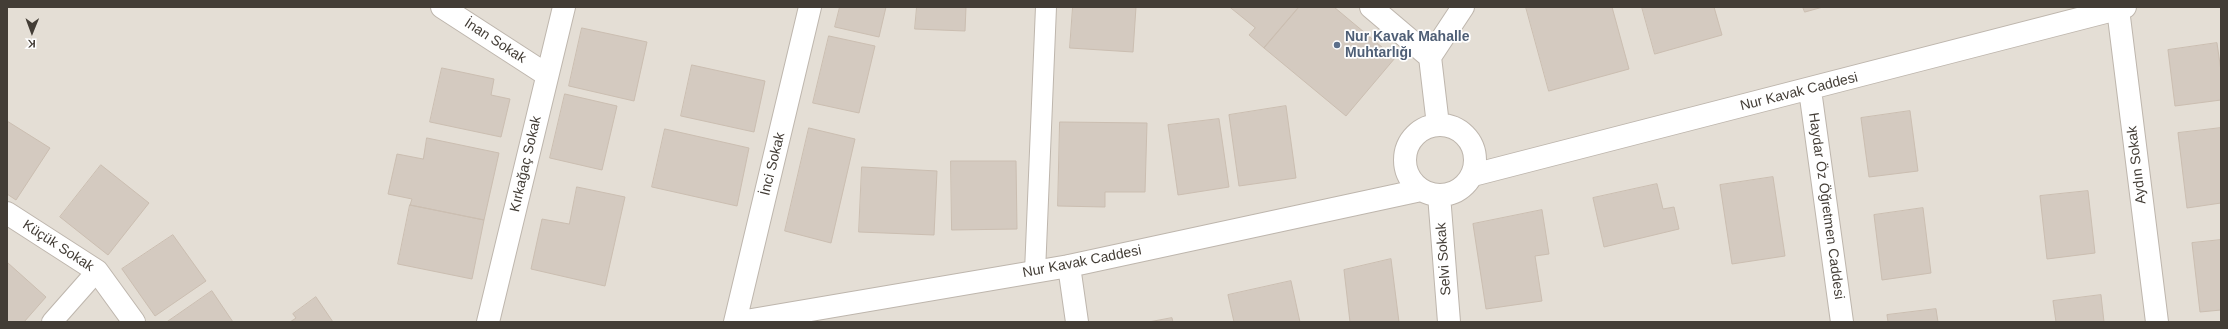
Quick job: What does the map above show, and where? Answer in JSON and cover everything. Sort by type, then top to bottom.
[{"type":"street","name":"İnan Sokak","points":[[442,7],[547,75]]},
{"type":"street","name":"Kırkağaç Sokak","points":[[488,322],[564,7]]},
{"type":"street","name":"İnci Sokak","points":[[735,322],[810,7]]},
{"type":"street","points":[[1371,7],[1430,57]]},
{"type":"street","points":[[1438,125],[1430,57],[1462,7]]},
{"type":"street","name":"Nur Kavak Caddesi","points":[[1473,175],[1810,90],[2122,8]]},
{"type":"street","name":"Aydın Sokak","points":[[2122,8],[2157,322]]},
{"type":"street","name":"Haydar Öz Öğretmen Caddesi","points":[[1810,90],[1842,322]]},
{"type":"street","points":[[1438,125],[1456,129],[1469,140],[1476,157],[1473,175],[1468,182],[1455,192],[1430,192],[1408,173],[1405,160],[1406,152],[1414,137],[1429,127],[1438,125]]},
{"type":"street","name":"Nur Kavak Caddesi","points":[[740,322],[1069,266],[1430,192]]},
{"type":"street","name":"Selvi Sokak","points":[[1430,192],[1448,322]]},
{"type":"street","name":"Küçük Sokak","points":[[7,213],[97,271],[134,322]]},
{"type":"street","points":[[1069,266],[1077,322]]},
{"type":"lane","points":[[1035,272],[1046,7]]},
{"type":"lane","points":[[52,322],[97,271]]},
{"type":"shaded area","points":[[7,7],[2221,7],[2221,322],[7,322]]},
{"type":"building","points":[[840,7],[886,7],[879,37],[835,27]]},
{"type":"building","points":[[917,7],[966,7],[965,31],[915,29]]},
{"type":"building","points":[[1073,7],[1136,7],[1133,52],[1070,48]]},
{"type":"building","points":[[1230,7],[1299,7],[1264,48],[1249,35],[1255,28]]},
{"type":"building","points":[[1299,7],[1334,7],[1395,58],[1346,116],[1264,48]]},
{"type":"building","points":[[1526,7],[1612,7],[1629,69],[1549,91]]},
{"type":"building","points":[[1642,7],[1714,7],[1722,35],[1655,54]]},
{"type":"building","points":[[1803,7],[1823,7],[1805,12]]},
{"type":"building","points":[[582,28],[647,42],[634,101],[569,86]]},
{"type":"building","points":[[829,36],[875,46],[859,113],[813,103]]},
{"type":"building","points":[[2217,43],[2221,71],[2221,100],[2175,106],[2168,50]]},
{"type":"building","points":[[692,65],[765,81],[754,132],[681,116]]},
{"type":"building","points":[[442,68],[494,79],[491,95],[510,99],[501,137],[430,122]]},
{"type":"building","points":[[565,94],[617,106],[602,170],[550,158]]},
{"type":"building","points":[[1286,106],[1296,178],[1239,186],[1229,115]]},
{"type":"building","points":[[1910,111],[1918,171],[1869,177],[1861,118]]},
{"type":"building","points":[[1219,119],[1229,187],[1178,195],[1168,125]]},
{"type":"building","points":[[7,121],[50,148],[16,200],[7,194]]},
{"type":"building","points":[[1060,122],[1147,123],[1145,192],[1105,192],[1105,207],[1058,206]]},
{"type":"building","points":[[809,128],[855,139],[831,243],[785,231]]},
{"type":"building","points":[[2221,128],[2221,203],[2187,208],[2178,133]]},
{"type":"building","points":[[665,129],[749,148],[737,206],[652,187]]},
{"type":"building","points":[[427,138],[499,153],[484,220],[410,205],[412,199],[388,194],[397,154],[423,159]]},
{"type":"building","points":[[951,161],[1016,161],[1017,229],[952,230]]},
{"type":"building","points":[[101,165],[149,203],[108,255],[60,217]]},
{"type":"building","points":[[862,167],[937,171],[934,235],[859,232]]},
{"type":"building","points":[[1773,177],[1785,256],[1732,264],[1720,185]]},
{"type":"building","points":[[1657,184],[1663,209],[1674,207],[1679,229],[1604,247],[1593,198]]},
{"type":"building","points":[[577,187],[625,197],[605,286],[531,269],[542,219],[569,224]]},
{"type":"building","points":[[2088,191],[2095,253],[2047,259],[2040,196]]},
{"type":"building","points":[[410,205],[484,220],[472,279],[398,264]]},
{"type":"building","points":[[1923,208],[1931,273],[1882,280],[1874,215]]},
{"type":"building","points":[[1542,210],[1549,254],[1535,256],[1542,301],[1486,309],[1473,224]]},
{"type":"building","points":[[173,235],[206,281],[155,316],[122,269]]},
{"type":"building","points":[[2221,240],[2221,310],[2200,312],[2192,243]]},
{"type":"building","points":[[1391,259],[1399,322],[1350,322],[1344,270]]},
{"type":"building","points":[[8,263],[46,297],[24,322],[7,322]]},
{"type":"building","points":[[1291,281],[1300,322],[1234,322],[1228,295]]},
{"type":"building","points":[[212,291],[233,322],[167,322]]},
{"type":"building","points":[[2101,295],[2104,322],[2056,322],[2053,301]]},
{"type":"building","points":[[316,297],[333,322],[290,322],[296,318],[293,314]]},
{"type":"building","points":[[1936,309],[1938,322],[1888,322],[1887,315]]},
{"type":"building","points":[[1172,318],[1173,322],[1149,322]]},
{"type":"place","name":"Nur Kavak Mahalle Muhtarlığı","points":[[1337,45]]}]
